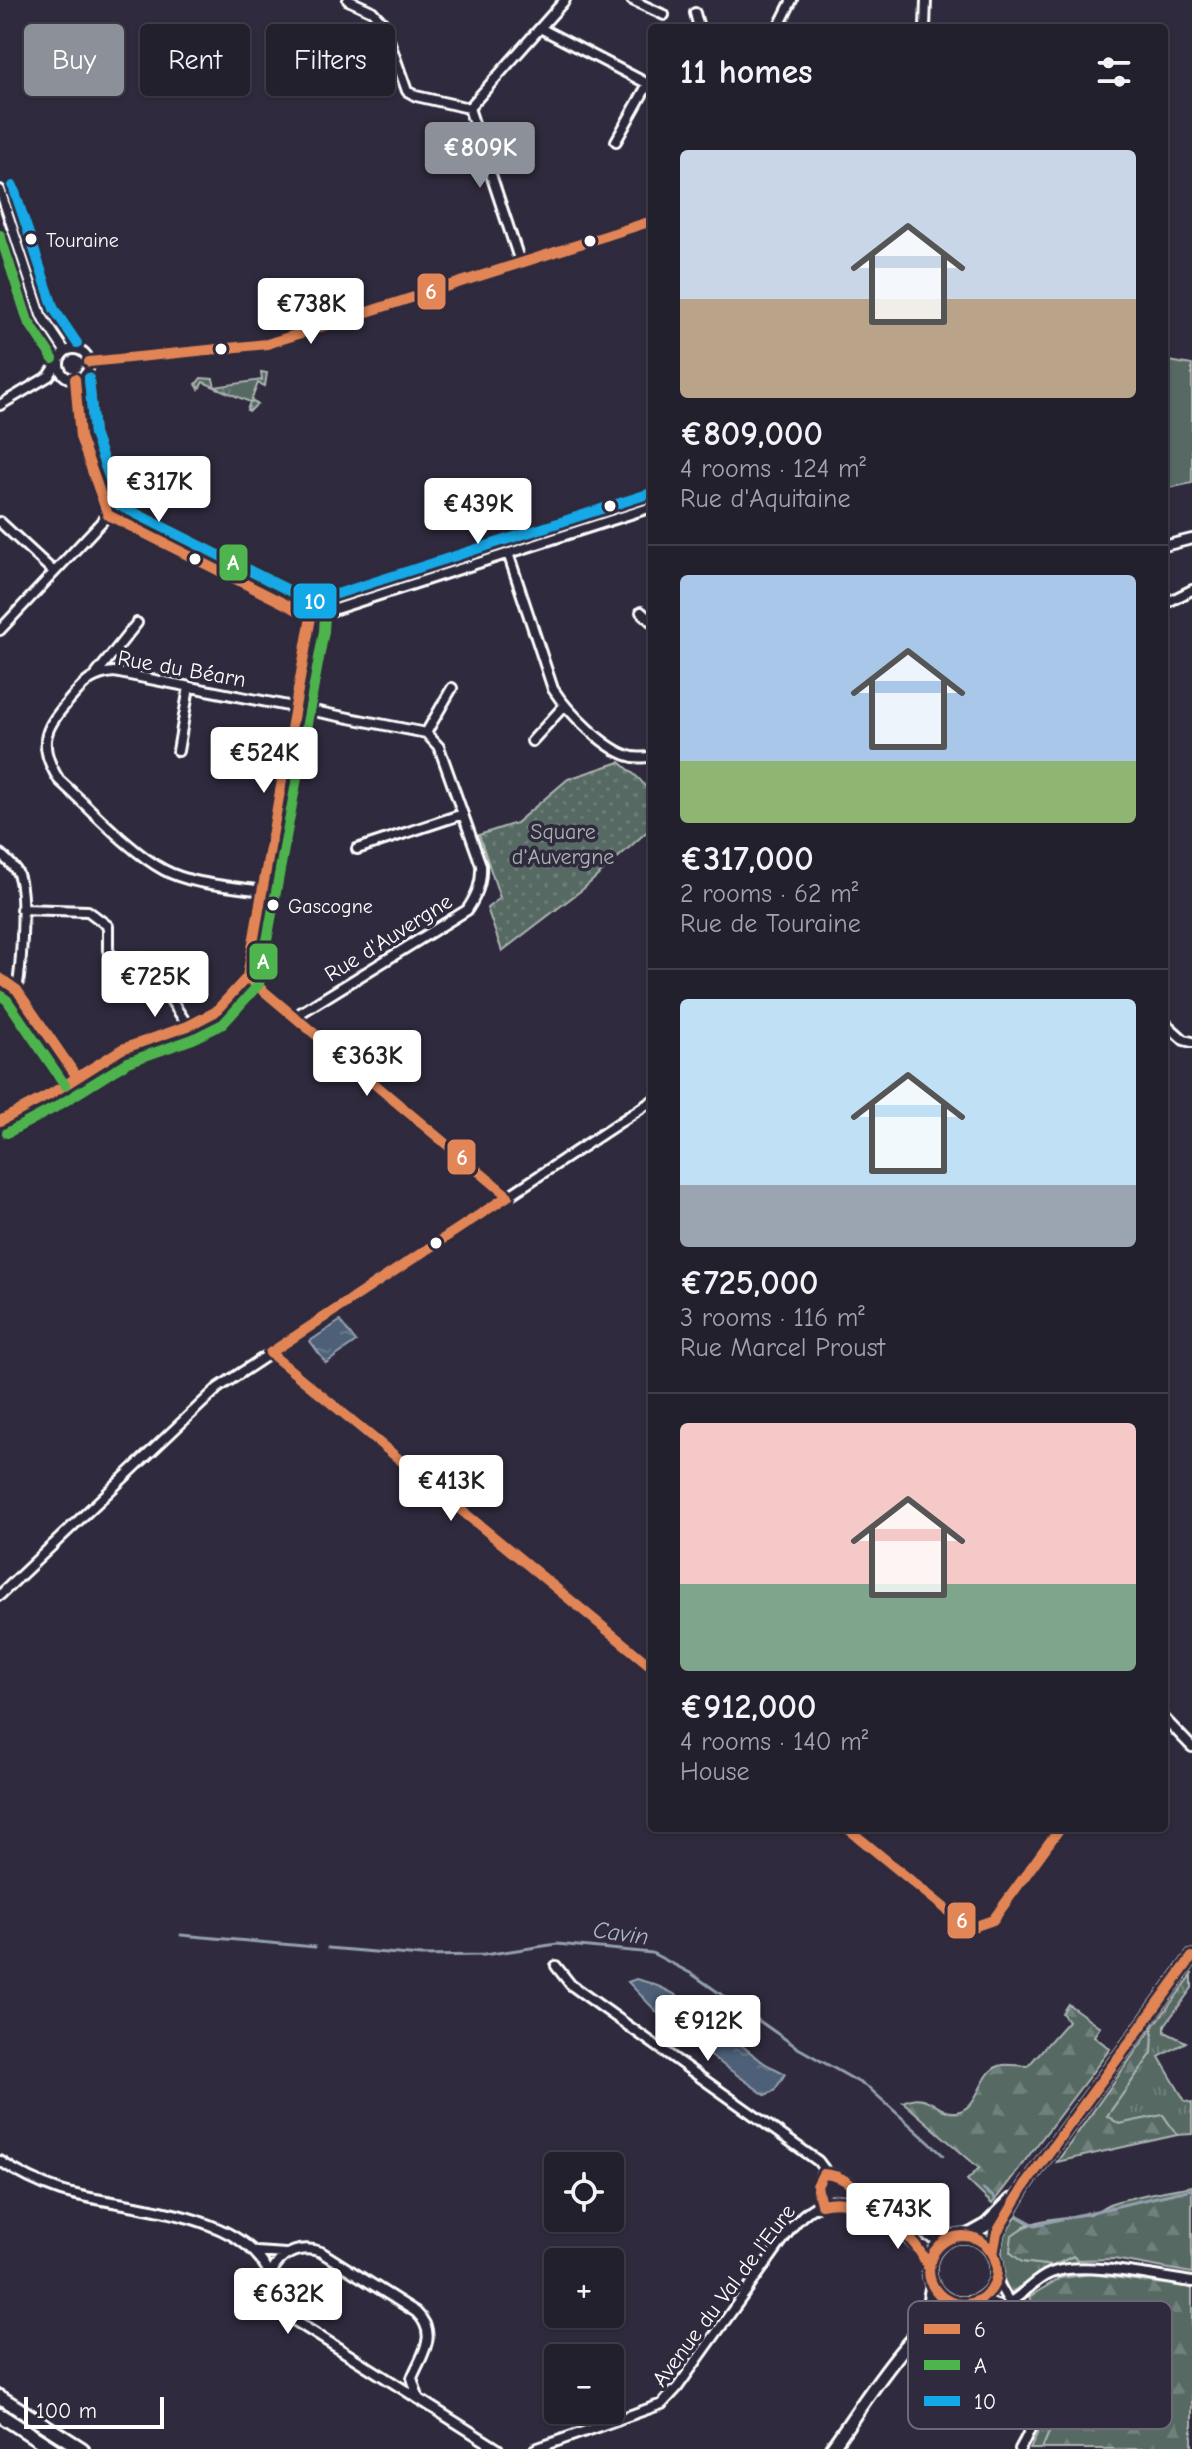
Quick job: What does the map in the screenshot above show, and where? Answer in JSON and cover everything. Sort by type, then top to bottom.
[{"type":"main road","points":[[977,2301],[990,2290],[996,2277],[993,2254],[997,2232],[1025,2185],[1192,1957]]},
{"type":"main road","points":[[929,2301],[932,2286],[928,2267],[937,2248],[949,2239],[967,2236],[985,2226],[1025,2185]]},
{"type":"main road","points":[[967,2236],[978,2240],[993,2254]]},
{"type":"main road","points":[[932,2286],[940,2297],[951,2301]]},
{"type":"main road","points":[[831,2449],[908,2345]]},
{"type":"main road","points":[[0,2397],[82,2449]]},
{"type":"main road","points":[[0,2415],[53,2449]]},
{"type":"street","points":[[348,0],[372,11],[383,23],[407,91],[416,96],[469,108]]},
{"type":"street","points":[[469,108],[565,0]]},
{"type":"street","points":[[632,0],[664,15]]},
{"type":"street","points":[[780,24],[792,0]]},
{"type":"street","points":[[925,24],[926,0]]},
{"type":"street","points":[[695,13],[698,24]]},
{"type":"street","points":[[540,28],[648,84]]},
{"type":"street","points":[[616,141],[648,88]]},
{"type":"street","points":[[469,108],[520,262]]},
{"type":"street","points":[[0,190],[41,315],[65,351]]},
{"type":"street","points":[[89,362],[267,344],[648,222]]},
{"type":"street","points":[[49,376],[71,378],[86,373],[89,362],[86,355],[78,349],[65,351]]},
{"type":"street","points":[[0,405],[49,376],[65,351]]},
{"type":"street","points":[[59,361],[60,371],[71,378],[80,437],[108,515],[311,617],[322,616],[648,508]]},
{"type":"street","points":[[0,630],[108,515]]},
{"type":"street","points":[[0,522],[54,572]]},
{"type":"street","points":[[1168,545],[1192,539]]},
{"type":"street","points":[[508,553],[553,689],[564,706],[615,750],[633,757],[648,757]]},
{"type":"street","points":[[1168,602],[1192,590]]},
{"type":"street","points":[[641,612],[648,618]]},
{"type":"street","points":[[0,1121],[122,1049],[188,1026],[215,1012],[247,977],[311,617]]},
{"type":"street","points":[[97,673],[137,623]]},
{"type":"street","name":"Rue du Béarn","points":[[262,891],[186,878],[166,872],[148,860],[59,780],[46,751],[50,722],[86,681],[97,673],[114,672],[294,706]]},
{"type":"street","points":[[178,751],[189,687]]},
{"type":"street","points":[[294,706],[426,733],[452,688]]},
{"type":"street","points":[[532,741],[564,706]]},
{"type":"street","name":"Rue d'Auvergne","points":[[294,1017],[467,910],[477,895],[482,880],[481,865],[439,747],[426,733]]},
{"type":"street","points":[[357,849],[463,814]]},
{"type":"street","points":[[0,854],[18,873],[22,890],[21,969],[17,990]]},
{"type":"street","points":[[21,909],[88,911],[108,926],[108,950],[131,986],[141,989],[156,977]]},
{"type":"street","points":[[120,970],[137,958],[144,959],[188,1026]]},
{"type":"street","points":[[247,977],[508,1196]]},
{"type":"street","points":[[0,978],[17,990],[77,1077]]},
{"type":"street","points":[[1168,1028],[1192,1042]]},
{"type":"street","points":[[0,1595],[218,1388],[648,1104]]},
{"type":"street","points":[[270,1353],[648,1664]]},
{"type":"street","points":[[1168,1722],[1192,1747]]},
{"type":"street","points":[[852,1832],[958,1919],[976,1926],[993,1920],[1057,1832]]},
{"type":"street","points":[[1176,1980],[1192,1946]]},
{"type":"street","points":[[556,1966],[571,1985],[818,2161],[823,2174],[817,2186],[821,2204]]},
{"type":"street","points":[[0,2161],[15,2171],[60,2190],[204,2222],[256,2252],[287,2254],[302,2249],[321,2252],[416,2312],[425,2324],[428,2342],[412,2382],[418,2397]]},
{"type":"street","points":[[823,2174],[838,2175],[850,2182],[863,2204],[892,2222],[933,2238],[949,2239]]},
{"type":"street","name":"Avenue du Val de l'Eure","points":[[535,2449],[662,2404],[677,2388],[799,2218],[821,2204],[841,2200],[863,2204]]},
{"type":"street","points":[[892,2222],[923,2254],[928,2267]]},
{"type":"street","points":[[256,2252],[271,2277]]},
{"type":"street","points":[[287,2254],[276,2264],[271,2277],[273,2301],[281,2312],[498,2449]]},
{"type":"street","points":[[1011,2301],[1051,2273],[1068,2269],[1087,2268],[1192,2282]]},
{"type":"street","points":[[996,2277],[1009,2301]]},
{"type":"street","points":[[389,2381],[413,2374]]},
{"type":"street","points":[[1020,2449],[1031,2429]]},
{"type":"green space","points":[[1168,361],[1192,365],[1192,483],[1168,488]]},
{"type":"green space","points":[[261,372],[267,373],[265,386],[258,383],[251,401],[257,404],[250,411],[247,410],[250,402],[203,382],[199,389],[196,384],[201,378],[213,379],[215,387],[262,380]]},
{"type":"green space","name":"Square d'Auvergne","points":[[620,762],[648,791],[648,831],[583,889],[502,951],[487,908],[500,898],[479,835],[516,823],[568,779]]},
{"type":"green space","points":[[1192,1975],[1192,1988],[1165,2025],[1165,2032],[1186,2042],[1159,2057],[1185,2101],[1192,2103],[1192,2134],[1177,2135],[1163,2115],[1119,2124],[1107,2116],[1152,2053],[1153,2027]]},
{"type":"green space","points":[[1068,2004],[1100,2027],[1094,2036],[1110,2049],[992,2204],[967,2180],[979,2168],[903,2102],[919,2098],[949,2112],[964,2109],[971,2104],[995,2068],[1028,2066],[1068,2021],[1062,2013]]},
{"type":"green space","points":[[1153,2027],[1152,2053],[1107,2116],[1119,2124],[1163,2115],[1177,2135],[1057,2162]]},
{"type":"green space","points":[[1192,2186],[1192,2273],[1114,2259],[1078,2260],[1073,2256],[1053,2266],[1022,2262],[1010,2252],[1012,2235],[1029,2225],[1089,2214],[1122,2200]]},
{"type":"green space","points":[[1016,2216],[1030,2224],[1024,2226],[1022,2262],[1053,2266],[1073,2256],[1078,2260],[1076,2266],[1043,2272],[1010,2293],[1004,2279],[1001,2247],[1003,2236]]},
{"type":"green space","points":[[1091,2274],[1192,2288],[1192,2449],[1042,2449],[1050,2429],[1172,2429],[1172,2301],[1031,2301],[1029,2297],[1060,2278]]},
{"type":"green space","points":[[1050,2429],[1042,2449],[1030,2449],[1038,2431]]},
{"type":"water","points":[[340,1321],[356,1342],[326,1363],[310,1341]]},
{"type":"water","points":[[636,1979],[655,1985],[688,2003],[763,2062],[785,2074],[774,2091],[765,2095],[672,2028],[628,1982]]},
{"type":"waterway","name":"Cavin","points":[[181,1935],[315,1947]]},
{"type":"waterway","name":"Cavin","points":[[328,1948],[421,1956],[484,1955],[557,1944],[652,1953],[692,1974],[798,2048],[869,2088],[943,2155]]},
{"type":"waterway","name":"Cavin","points":[[983,2189],[996,2199]]},
{"type":"waterway","points":[[1015,2214],[1035,2225],[1192,2189]]},
{"type":"transit line","name":"10","points":[[13,186],[54,309],[77,343]]},
{"type":"transit line","name":"6","points":[[89,362],[267,344],[648,222]]},
{"type":"transit line","name":"A","points":[[0,235],[28,321],[53,359]]},
{"type":"transit line","name":"A","points":[[7,1133],[128,1062],[193,1039],[223,1024],[259,984],[324,631],[325,614],[318,605],[119,505],[94,434],[89,378]]},
{"type":"transit line","name":"10","points":[[89,378],[94,434],[119,505],[312,602],[648,494]]},
{"type":"transit line","name":"6","points":[[75,379],[80,437],[108,515],[311,617],[247,977]]},
{"type":"transit line","name":"6","points":[[247,977],[508,1196],[270,1353],[648,1664]]},
{"type":"transit line","name":"6","points":[[0,1121],[49,1095],[122,1049],[188,1026],[215,1012],[247,977]]},
{"type":"transit line","name":"6","points":[[0,978],[17,990],[77,1077]]},
{"type":"transit line","name":"A","points":[[0,995],[7,1000],[65,1085]]},
{"type":"transit line","name":"6","points":[[852,1832],[958,1919],[976,1926],[993,1920],[1057,1832]]},
{"type":"transit line","name":"6","points":[[993,2254],[997,2232],[1025,2185],[1192,1957]]},
{"type":"transit line","name":"6","points":[[863,2204],[848,2182],[823,2174],[817,2186],[821,2204],[853,2204],[884,2217],[910,2239],[928,2267]]},
{"type":"transit line","name":"6","points":[[950,2301],[935,2289],[929,2270],[935,2251],[944,2242],[963,2236],[982,2242],[991,2251],[997,2270]]},
{"type":"transit line","name":"6","points":[[976,2301],[991,2289],[997,2270]]},
{"type":"place","name":"Touraine","points":[[31,239]]},
{"type":"place","name":"Gascogne","points":[[273,905]]}]
